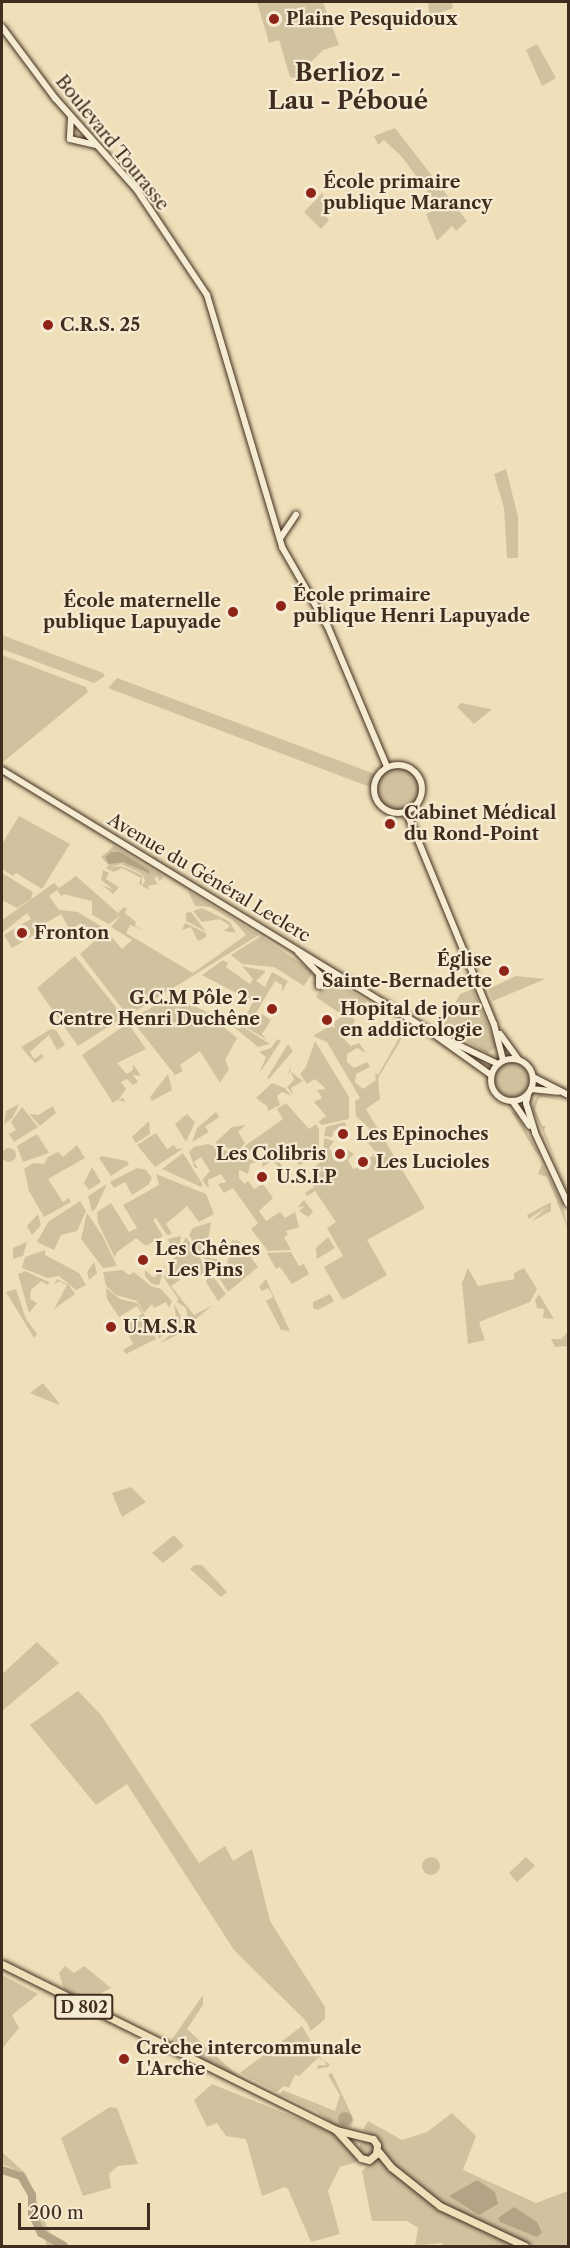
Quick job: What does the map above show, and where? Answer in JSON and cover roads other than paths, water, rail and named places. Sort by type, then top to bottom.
[{"type":"main road","name":"Boulevard Tourasse","points":[[2,27],[71,117],[137,190],[207,295],[276,518],[280,540],[328,627],[387,768]]},
{"type":"main road","points":[[71,117],[70,139],[97,146]]},
{"type":"main road","points":[[280,540],[288,522],[296,515]]},
{"type":"main road","points":[[405,766],[420,782],[420,797],[406,811],[385,809],[376,798],[375,779],[387,768],[405,766]]},
{"type":"main road","name":"Avenue du Général Leclerc","points":[[2,770],[431,1032],[491,1076]]},
{"type":"main road","points":[[406,811],[494,1024],[533,1077],[566,1094]]},
{"type":"main road","points":[[296,949],[320,976],[320,986]]},
{"type":"main road","points":[[494,1024],[500,1062],[491,1076],[497,1096],[513,1102],[535,1133]]},
{"type":"main road","name":"Avenue du Général Leclerc","points":[[431,1032],[500,1062]]},
{"type":"main road","points":[[500,1062],[519,1060]]},
{"type":"main road","points":[[533,1077],[526,1103],[535,1133],[568,1204]]},
{"type":"main road","points":[[513,1102],[530,1092],[566,1094]]},
{"type":"main road","name":"D 802","points":[[2,1964],[336,2130],[362,2138]]},
{"type":"main road","name":"D 802","points":[[336,2130],[356,2149]]},
{"type":"main road","points":[[392,2167],[371,2159],[361,2158],[356,2149],[362,2138],[373,2139],[378,2151],[392,2167],[460,2218],[525,2247]]},
{"type":"main road","points":[[371,2159],[378,2151]]},
{"type":"waterway","points":[[2,2170],[21,2176],[32,2195],[32,2213],[41,2233],[64,2246]]},
{"type":"place","name":"Plaine Pesquidoux","points":[[274,19]]},
{"type":"place","name":"École primaire publique Marancy","points":[[311,193]]},
{"type":"place","name":"C.R.S. 25","points":[[48,325]]},
{"type":"place","name":"École primaire publique Henri Lapuyade","points":[[281,606]]},
{"type":"place","name":"École maternelle publique Lapuyade","points":[[233,612]]},
{"type":"place","name":"Cabinet Médical du Rond-Point","points":[[390,824]]},
{"type":"place","name":"Fronton","points":[[22,933]]},
{"type":"place","name":"Église Sainte-Bernadette","points":[[504,971]]},
{"type":"place","name":"G.C.M Pôle 2 - Centre Henri Duchêne","points":[[272,1009]]},
{"type":"place","name":"Hopital de jour en addictologie","points":[[327,1020]]},
{"type":"place","name":"Les Epinoches","points":[[343,1134]]},
{"type":"place","name":"Les Colibris","points":[[340,1154]]},
{"type":"place","name":"Les Lucioles","points":[[363,1162]]},
{"type":"place","name":"U.S.I.P","points":[[262,1177]]},
{"type":"place","name":"Les Chênes - Les Pins","points":[[143,1260]]},
{"type":"place","name":"U.M.S.R","points":[[111,1327]]},
{"type":"place","name":"Crèche intercommunale L'Arche","points":[[124,2059]]},
{"type":"district","name":"Berlioz - Lau - Péboué","points":[[348,87]]}]
